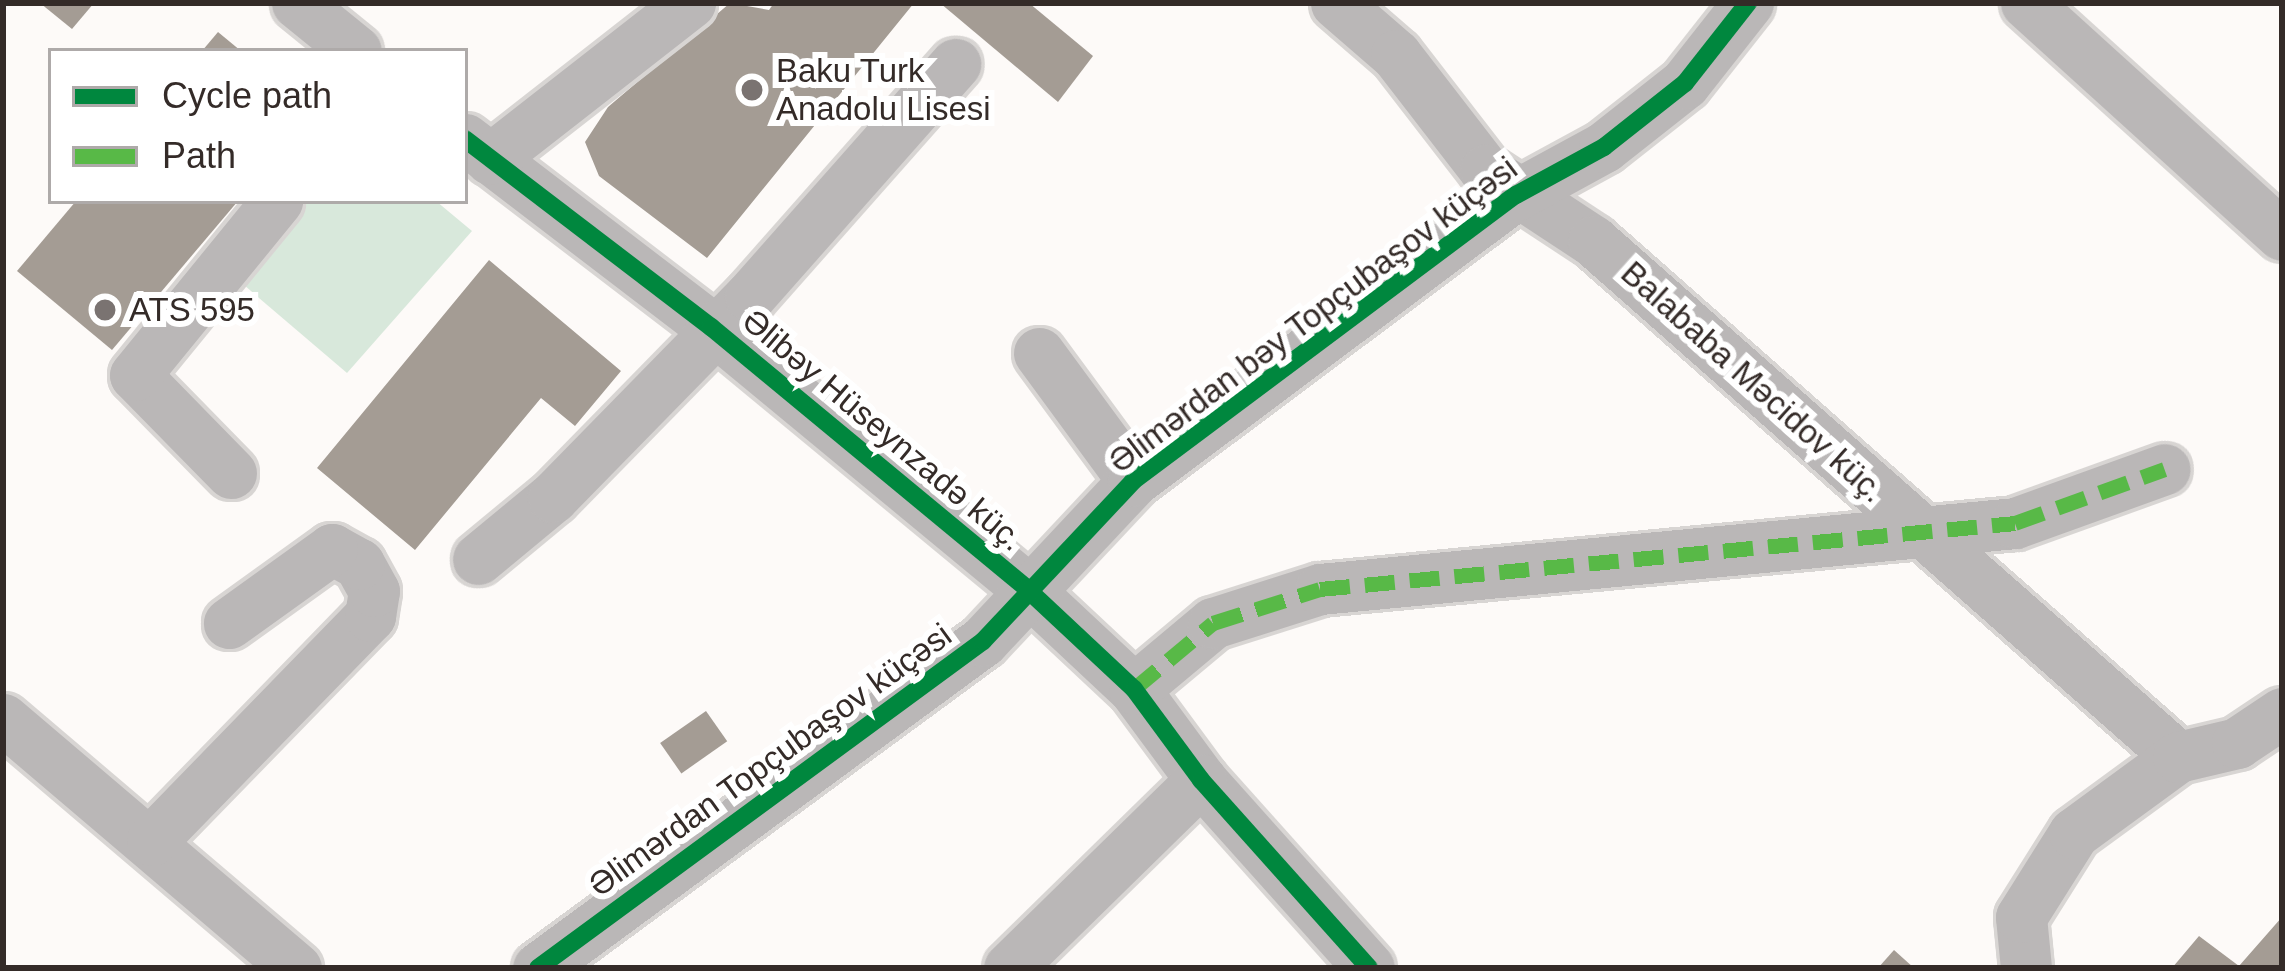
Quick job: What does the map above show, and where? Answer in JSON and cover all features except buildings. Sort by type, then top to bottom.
[{"type":"street","points":[[297,3],[352,48]]},
{"type":"street","points":[[478,149],[690,3]]},
{"type":"street","name":"Balababa Məcidov küç.","points":[[1336,3],[1396,56],[1463,145],[1516,195],[1593,241],[2178,757]]},
{"type":"street","name":"Əlimərdan bəy Topçubaşov küçəsi","points":[[1026,588],[1133,482],[1516,195],[1604,147],[1685,83],[1748,3]]},
{"type":"street","points":[[2026,3],[2282,235]]},
{"type":"street","points":[[478,559],[553,497],[711,327],[750,296],[955,64]]},
{"type":"street","name":"Əlibəy Hüseynzadə küç.","points":[[478,149],[711,327],[1026,588],[1134,689],[1201,780],[1369,968]]},
{"type":"street","points":[[231,473],[135,375],[275,204]]},
{"type":"street","points":[[1039,353],[1133,482]]},
{"type":"street","points":[[1134,689],[1213,623],[1320,589],[2015,523],[2165,469]]},
{"type":"street","points":[[152,840],[370,616],[374,591],[332,549],[229,623]]},
{"type":"street","name":"Əlimərdan Topçubaşov küçəsi","points":[[538,968],[983,640],[1026,588]]},
{"type":"street","points":[[2026,968],[2021,916],[2041,874],[2120,792],[2178,757],[2236,743],[2282,713]]},
{"type":"street","points":[[12,742],[152,840],[296,968]]},
{"type":"street","points":[[1009,968],[1201,780]]},
{"type":"green space","points":[[289,204],[440,204],[472,231],[347,373],[231,274]]},
{"type":"marked path","points":[[1134,689],[1213,623],[1320,589],[2015,523],[2165,469]]},
{"type":"cycle path","points":[[538,968],[983,641],[1133,481],[1516,195],[1604,147],[1685,83],[1748,3]]},
{"type":"cycle path","points":[[468,141],[711,327],[1026,588],[1134,689],[1201,780],[1369,968]]},
{"type":"place","name":"Baku Turk Anadolu Lisesi","points":[[752,90]]},
{"type":"place","name":"ATS 595","points":[[105,310]]}]
